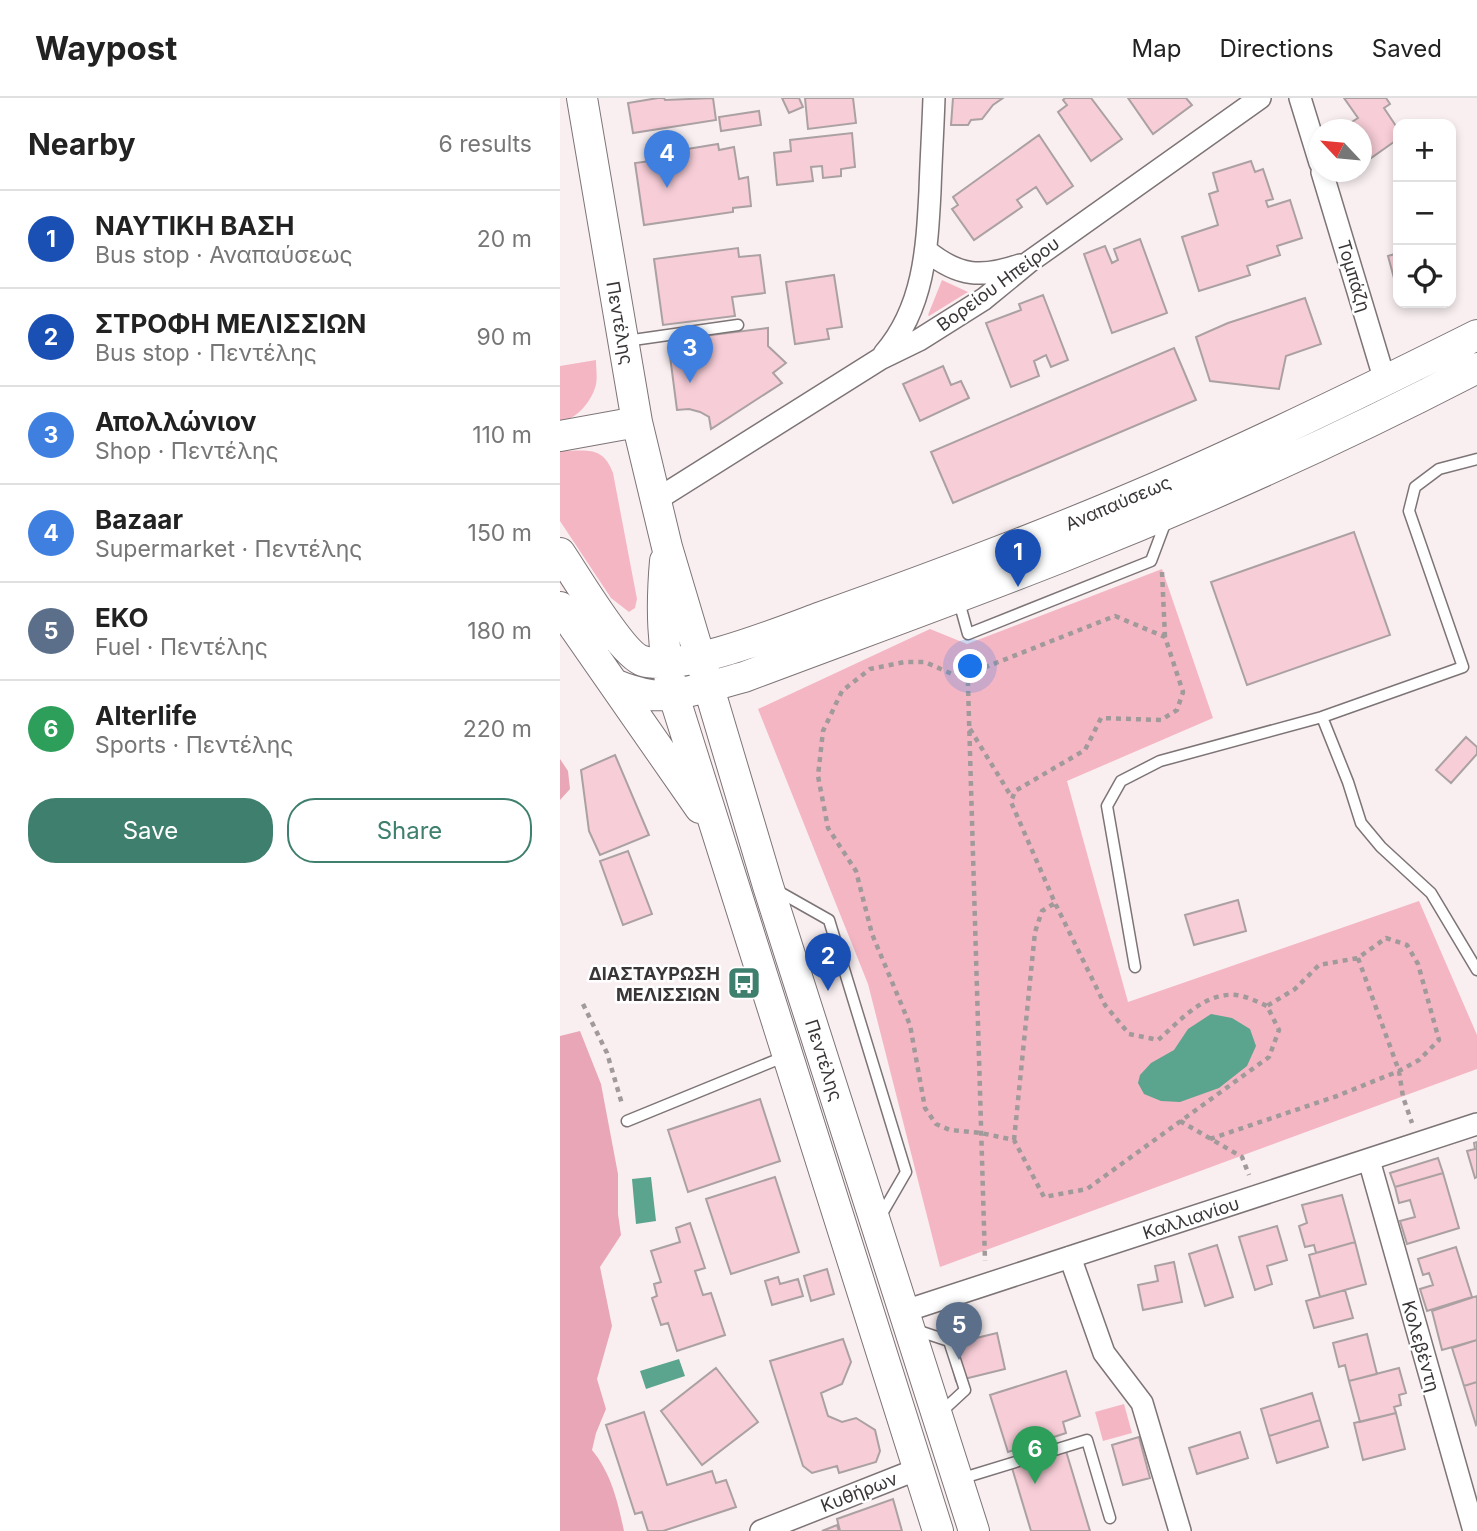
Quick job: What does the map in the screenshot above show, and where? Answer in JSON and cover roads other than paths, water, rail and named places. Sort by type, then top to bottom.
[{"type":"main road","name":"Πεντέλης","points":[[582,98],[637,422],[667,547],[768,886],[974,1531]]},
{"type":"main road","name":"Αναπαύσεως","points":[[665,662],[699,658],[764,638],[960,568],[1158,487],[1477,335]]},
{"type":"main road","name":"Αναπαύσεως","points":[[614,684],[649,695],[708,687],[744,677],[1061,557],[1169,513],[1393,411],[1477,368]]},
{"type":"main road","points":[[560,436],[637,422]]},
{"type":"main road","name":"Πεντέλης","points":[[667,547],[661,605],[665,662],[673,693],[938,1531]]},
{"type":"main road","points":[[560,553],[628,651],[645,662],[665,662]]},
{"type":"main road","points":[[560,607],[719,837]]},
{"type":"street","points":[[880,359],[896,341],[912,311],[927,251],[934,98]]},
{"type":"street","name":"Βορείου Ηπείρου","points":[[656,500],[880,359],[919,340],[984,299],[1029,261],[1260,98]]},
{"type":"street","points":[[1300,98],[1309,127]]},
{"type":"street","name":"Τομπάζη","points":[[1325,182],[1385,381]]},
{"type":"street","points":[[927,251],[956,269],[976,274],[1001,271],[1029,261]]},
{"type":"street","name":"Καλλιανίου","points":[[908,1320],[990,1283],[1477,1124]]},
{"type":"street","name":"Κολεβέντη","points":[[1368,1160],[1474,1531]]},
{"type":"street","points":[[1070,1257],[1104,1353],[1142,1403],[1180,1531]]},
{"type":"street","name":"Κυθήρων","points":[[761,1531],[918,1469]]},
{"type":"lane","points":[[624,341],[738,325]]},
{"type":"lane","points":[[1135,967],[1107,806],[1121,781],[1160,761],[1322,717],[1463,667],[1409,511],[1415,487],[1439,470],[1477,459]]},
{"type":"lane","points":[[957,596],[968,634],[1151,561],[1169,513]]},
{"type":"lane","points":[[1322,717],[1361,823],[1381,847],[1431,893],[1477,970]]},
{"type":"lane","points":[[768,886],[829,920],[906,1172],[876,1224]]},
{"type":"lane","points":[[627,1122],[788,1055]]},
{"type":"lane","points":[[958,1480],[1087,1440],[1110,1518]]},
{"type":"place","name":"Bazaar","points":[[667,188]]},
{"type":"place","name":"Απολλώνιον","points":[[690,383]]},
{"type":"place","name":"ΝΑΥΤΙΚΗ ΒΑΣΗ","points":[[1018,587]]},
{"type":"place","name":"ΔΙΑΣΤΑΥΡΩΣΗ ΜΕΛΙΣΣΙΩΝ","points":[[744,983]]},
{"type":"place","name":"ΣΤΡΟΦΗ ΜΕΛΙΣΣΙΩΝ","points":[[828,991]]},
{"type":"place","name":"EKO","points":[[959,1360]]},
{"type":"place","name":"Alterlife","points":[[1035,1484]]}]
